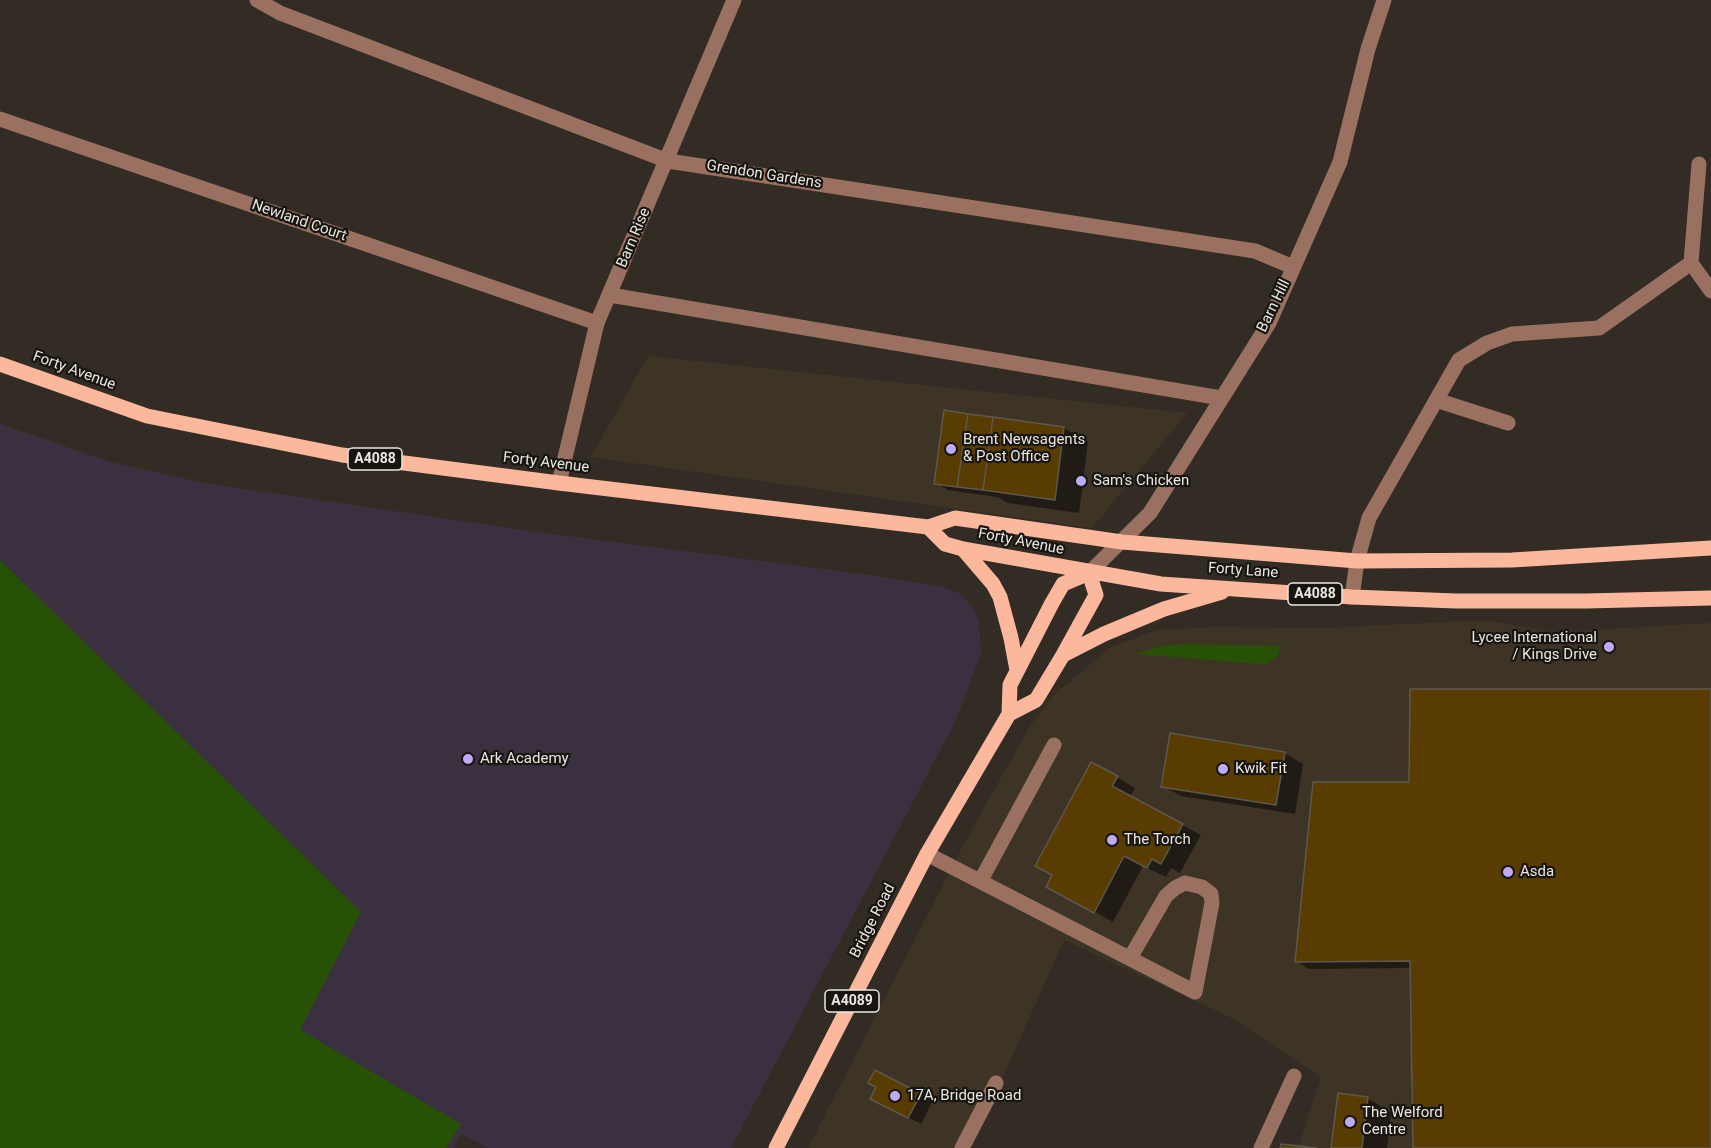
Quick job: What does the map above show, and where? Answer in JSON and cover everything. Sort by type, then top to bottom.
[{"type":"main road","name":"Forty Avenue","points":[[0,364],[147,416],[342,455],[928,527],[945,544],[1089,573]]},
{"type":"main road","points":[[928,527],[955,518],[1122,542],[1357,561],[1512,560],[1711,548]]},
{"type":"main road","points":[[963,549],[993,584],[1000,597],[1017,670]]},
{"type":"main road","points":[[1009,714],[1036,700],[1063,655],[1096,595],[1089,573]]},
{"type":"main road","name":"Forty Lane","points":[[1089,573],[1161,584],[1396,599],[1522,601],[1711,598]]},
{"type":"main road","name":"Bridge Road","points":[[776,1148],[927,854],[1009,714],[1010,685],[1063,584],[1089,573]]},
{"type":"main road","points":[[1063,655],[1104,634],[1164,609],[1234,588]]},
{"type":"street","name":"Grendon Gardens","points":[[258,0],[280,13],[668,160],[1255,251],[1293,267]]},
{"type":"street","name":"Barn Rise","points":[[559,483],[597,323],[734,0]]},
{"type":"street","name":"Barn Hill","points":[[1089,573],[1143,521],[1160,499],[1269,323],[1340,162],[1368,49],[1384,0]]},
{"type":"street","name":"Newland Court","points":[[0,119],[597,323]]},
{"type":"street","points":[[1699,164],[1691,263],[1711,291]]},
{"type":"street","points":[[1352,597],[1357,561],[1369,518],[1459,360],[1486,343],[1512,334],[1599,328],[1691,263]]},
{"type":"street","points":[[610,295],[1221,398]]},
{"type":"street","points":[[1436,400],[1508,423]]},
{"type":"street","points":[[981,880],[1054,745]]},
{"type":"street","points":[[927,854],[1195,992],[1212,903],[1211,894],[1202,887],[1185,883],[1175,888],[1166,896],[1130,958]]},
{"type":"street","points":[[1261,1148],[1294,1076]]},
{"type":"street","points":[[962,1148],[996,1083]]},
{"type":"shaded area","points":[[648,356],[1187,413],[1092,528],[591,457]]},
{"type":"shaded area","name":"Ark Academy","points":[[0,424],[111,462],[204,483],[536,532],[862,574],[940,586],[961,594],[973,608],[979,622],[981,653],[956,720],[731,1148],[489,1148],[461,1134],[454,1148],[0,1148]]},
{"type":"shaded area","points":[[1466,621],[1495,622],[1556,632],[1711,623],[1711,1148],[1298,1148],[1321,1077],[1236,1020],[1064,940],[971,1148],[808,1148],[964,844],[1030,726],[1055,694],[1111,647],[1158,630],[1214,627],[1326,628]]},
{"type":"green space","points":[[0,560],[361,912],[300,1030],[461,1124],[446,1148],[0,1148]]},
{"type":"green space","points":[[1179,644],[1281,646],[1278,655],[1267,663],[1260,664],[1136,654],[1161,646]]},
{"type":"building","name":"Brent Newsagents & Post Office","points":[[944,410],[968,414],[957,487],[934,484]]},
{"type":"building","points":[[968,414],[993,417],[983,490],[957,487]]},
{"type":"building","points":[[993,417],[1064,427],[1055,500],[983,490]]},
{"type":"building","name":"Asda","points":[[1410,689],[1711,689],[1711,1148],[1413,1148],[1410,961],[1295,962],[1313,782],[1409,782]]},
{"type":"building","name":"Kwik Fit","points":[[1170,733],[1285,752],[1276,805],[1161,787]]},
{"type":"building","name":"The Torch","points":[[1091,762],[1118,776],[1112,786],[1183,824],[1161,864],[1152,859],[1147,868],[1124,856],[1094,913],[1046,887],[1052,875],[1035,866]]},
{"type":"building","name":"17A, Bridge Road","points":[[875,1070],[921,1094],[908,1118],[870,1099],[876,1087],[868,1083]]},
{"type":"building","name":"The Welford Centre","points":[[1338,1093],[1368,1097],[1362,1148],[1331,1148]]},
{"type":"building","points":[[1281,1144],[1317,1148],[1280,1148]]},
{"type":"place","name":"Brent Newsagents & Post Office","points":[[951,449]]},
{"type":"place","name":"Sam's Chicken","points":[[1081,481]]},
{"type":"place","name":"Lycee International / Kings Drive","points":[[1609,647]]},
{"type":"place","name":"Ark Academy","points":[[468,759]]},
{"type":"place","name":"Kwik Fit","points":[[1223,769]]},
{"type":"place","name":"The Torch","points":[[1112,840]]},
{"type":"place","name":"Asda","points":[[1508,872]]},
{"type":"place","name":"17A, Bridge Road","points":[[895,1096]]},
{"type":"place","name":"The Welford Centre","points":[[1350,1122]]}]
